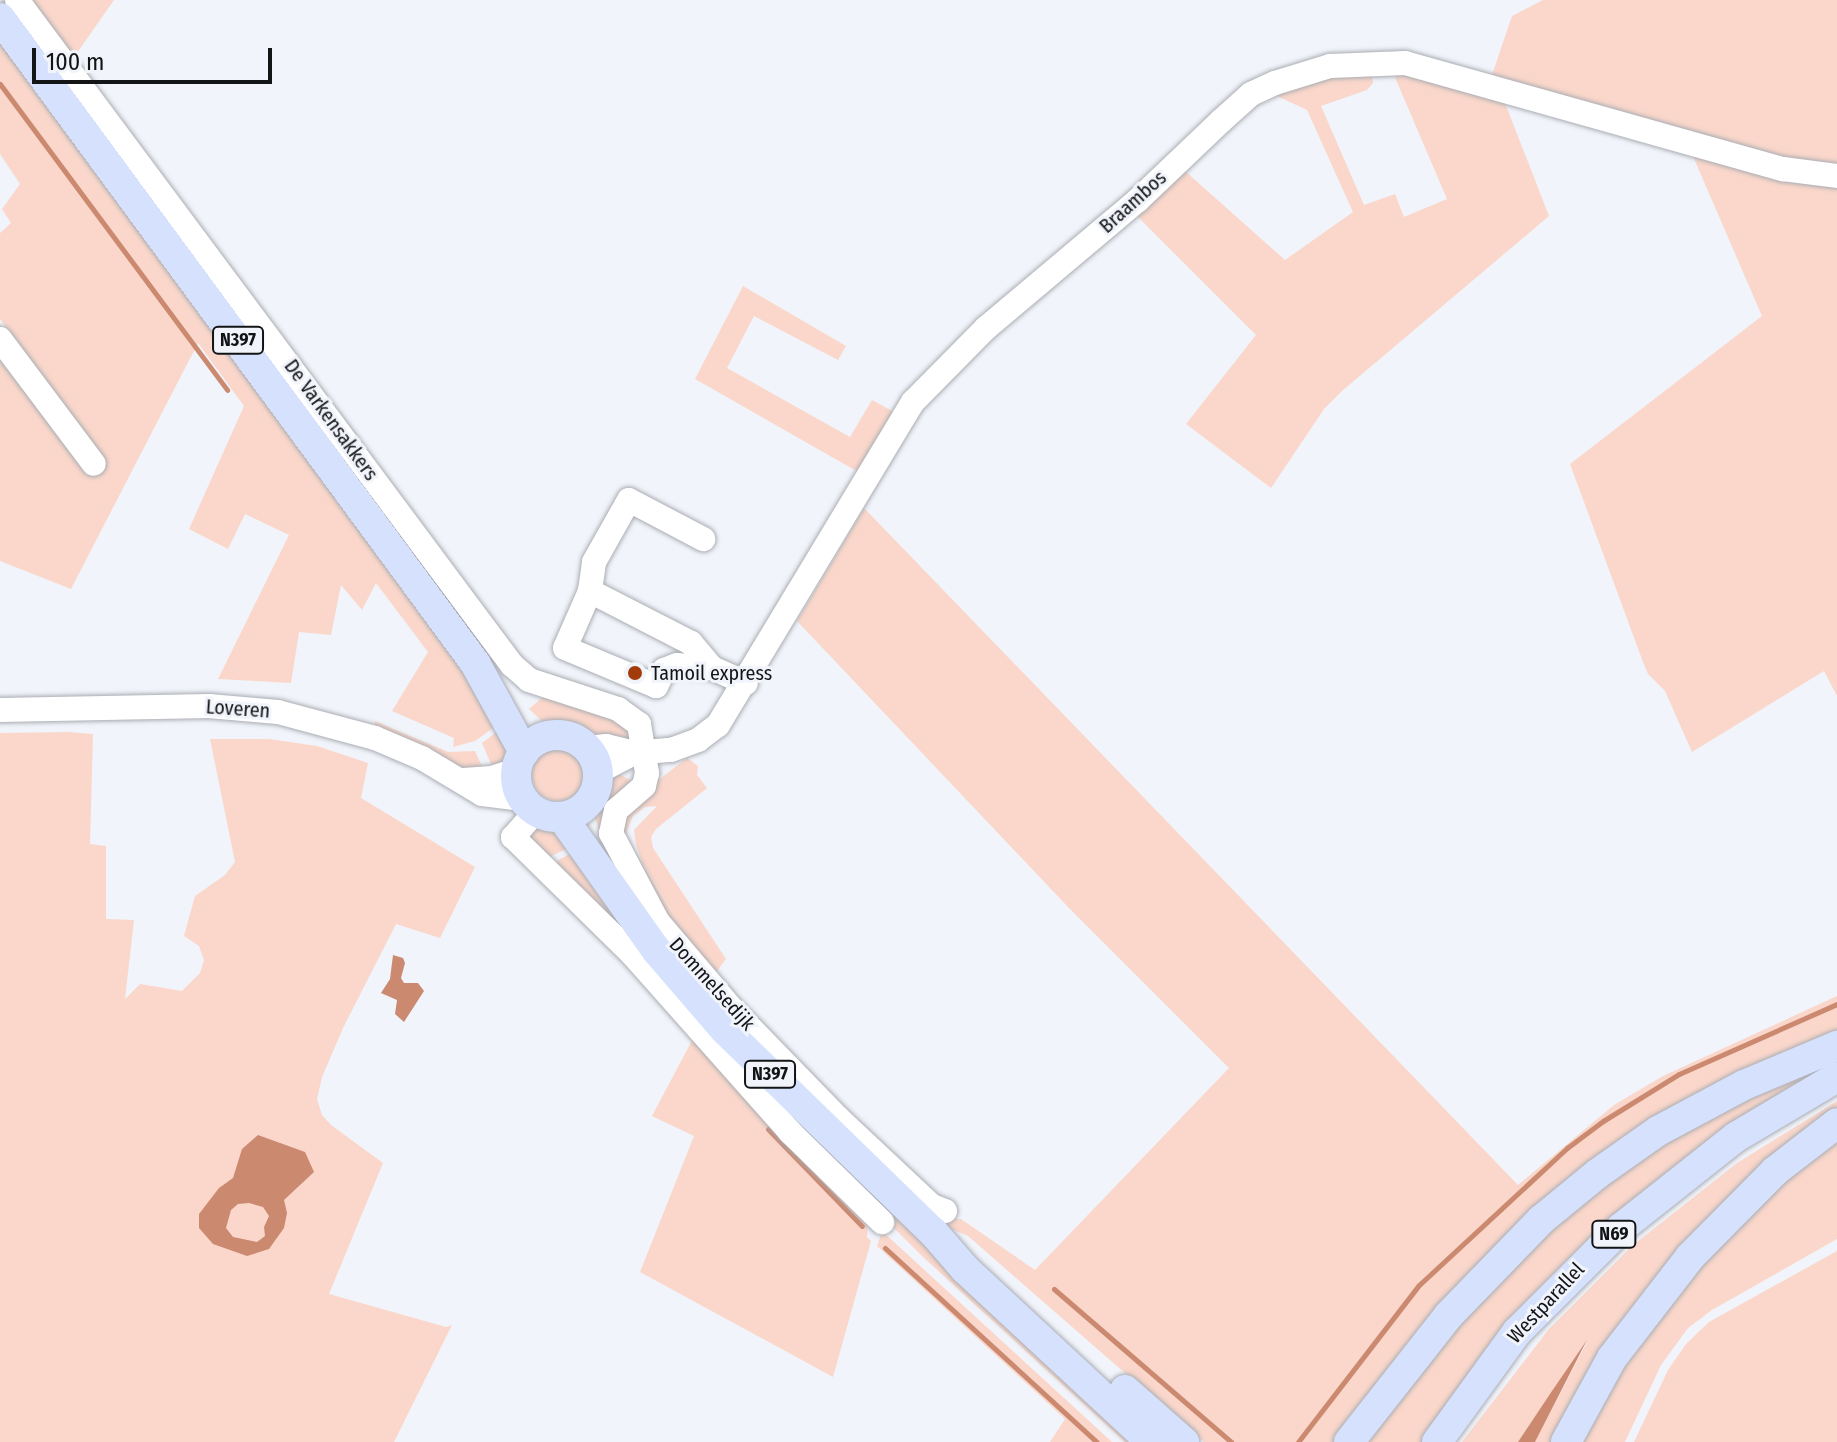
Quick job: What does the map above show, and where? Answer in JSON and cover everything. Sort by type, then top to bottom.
[{"type":"main road","name":"N397","points":[[0,18],[475,663],[542,784]]},
{"type":"main road","points":[[568,737],[592,760],[597,785],[542,784],[568,737]]},
{"type":"main road","name":"Dommelsedijk","points":[[542,784],[657,951],[725,1030],[939,1221],[975,1258],[1184,1442]]},
{"type":"main road","points":[[1349,1442],[1448,1316],[1541,1220],[1597,1174],[1658,1131],[1733,1091],[1837,1046]]},
{"type":"main road","name":"Westparallel","points":[[1437,1442],[1517,1332],[1621,1228],[1736,1137],[1837,1077]]},
{"type":"main road","name":"Westparallel","points":[[1455,1442],[1531,1342],[1629,1241],[1745,1151],[1837,1096]]},
{"type":"main road","points":[[1566,1442],[1612,1358],[1690,1257],[1775,1171],[1837,1123]]},
{"type":"main road","name":"Dommelsedijk","points":[[939,1221],[965,1269],[1151,1442]]},
{"type":"street","name":"De Varkensakkers","points":[[17,0],[512,665],[529,680],[618,709],[632,717],[641,728],[640,753]]},
{"type":"street","name":"Braambos","points":[[592,760],[680,748],[704,736],[724,719],[913,402],[986,328],[1137,201],[1251,94],[1330,66],[1405,63],[1783,169],[1837,176]]},
{"type":"street","points":[[0,339],[94,464]]},
{"type":"street","points":[[703,539],[629,500],[594,562],[590,591],[565,648],[656,686],[664,670],[677,665],[712,668],[746,683]]},
{"type":"street","points":[[590,591],[691,643],[712,668]]},
{"type":"street","name":"Loveren","points":[[0,710],[209,706],[278,712],[375,738],[495,798],[542,784]]},
{"type":"street","name":"Dommelsedijk","points":[[640,753],[647,773],[644,786],[616,810],[611,833],[658,922],[733,1010],[838,1118],[932,1206],[939,1221]]},
{"type":"street","name":"Dommelsedijk","points":[[542,784],[513,837],[633,955],[790,1132],[882,1222]]},
{"type":"shaded area","points":[[25,0],[114,0],[72,60]]},
{"type":"shaded area","points":[[1543,0],[1837,0],[1837,167],[1774,156],[1492,75],[1512,16]]},
{"type":"shaded area","points":[[0,36],[503,721],[475,741],[453,747],[454,738],[392,711],[428,652],[376,583],[362,610],[341,585],[331,635],[299,632],[291,683],[218,679],[289,535],[245,514],[228,549],[189,529],[244,406],[198,343],[71,589],[0,561],[0,350],[104,465],[0,319],[0,233],[11,223],[2,209],[20,184],[0,154]]},
{"type":"shaded area","points":[[1372,75],[1373,83],[1367,90],[1321,106],[1364,205],[1395,194],[1404,217],[1447,199],[1394,75],[1426,77],[1503,98],[1549,216],[1342,391],[1324,409],[1271,488],[1186,424],[1256,335],[1136,215],[1185,171],[1285,260],[1353,212],[1307,110],[1275,95],[1325,79]]},
{"type":"shaded area","points":[[1692,154],[1837,187],[1837,696],[1824,671],[1692,752],[1665,691],[1648,674],[1570,464],[1762,316]]},
{"type":"shaded area","points":[[743,286],[846,346],[838,360],[754,316],[727,368],[850,437],[872,400],[896,413],[860,473],[695,379]]},
{"type":"shaded area","points":[[864,508],[1518,1185],[1614,1105],[1663,1076],[1837,996],[1837,1041],[1623,1150],[1335,1442],[1204,1442],[968,1236],[944,1226],[705,993],[638,893],[940,1218],[961,1219],[1035,1270],[1229,1068],[1068,907],[797,621]]},
{"type":"shaded area","points":[[550,691],[625,716],[634,736],[628,740],[594,740],[569,728],[543,722],[529,709]]},
{"type":"shaded area","points":[[375,721],[448,752],[475,751],[485,773],[467,770],[375,729]]},
{"type":"shaded area","points":[[506,725],[511,757],[494,771],[482,743]]},
{"type":"shaded area","points":[[0,733],[93,734],[90,844],[106,846],[106,919],[134,920],[125,999],[140,984],[182,991],[200,973],[204,960],[199,946],[184,936],[195,896],[225,875],[235,862],[210,739],[269,739],[317,746],[368,763],[361,798],[475,867],[440,938],[396,924],[343,1028],[322,1077],[317,1099],[322,1115],[331,1125],[383,1163],[329,1294],[446,1327],[452,1325],[394,1442],[0,1442]]},
{"type":"shaded area","points":[[558,749],[576,757],[584,775],[576,793],[558,801],[540,793],[532,775],[540,757]]},
{"type":"shaded area","points":[[687,758],[698,766],[697,775],[707,788],[656,829],[651,837],[653,848],[726,959],[714,975],[694,960],[617,839],[621,809]],"holes":[[[657,806],[634,830],[642,862],[696,950],[625,836],[633,816],[645,807]]]},
{"type":"shaded area","points":[[619,774],[630,780],[631,785],[601,834],[595,818],[596,808],[609,779]]},
{"type":"shaded area","points":[[542,822],[550,824],[575,845],[547,858],[530,839],[530,833]]},
{"type":"shaded area","points":[[578,850],[1144,1442],[1125,1442],[923,1257],[795,1129],[556,868],[558,860]]},
{"type":"shaded area","points":[[393,955],[403,958],[405,963],[401,978],[404,983],[418,983],[424,991],[404,1022],[395,1014],[397,1000],[381,993],[390,979]]},
{"type":"shaded area","points":[[696,1033],[868,1218],[867,1237],[871,1241],[833,1377],[640,1272],[694,1136],[652,1116]]},
{"type":"shaded area","points":[[1806,1063],[1837,1072],[1714,1146],[1431,1442],[1358,1442],[1448,1326],[1592,1184]]},
{"type":"shaded area","points":[[1837,1101],[1837,1117],[1792,1151],[1561,1442],[1535,1442],[1588,1340],[1518,1442],[1462,1442],[1549,1329],[1632,1246],[1737,1163]]},
{"type":"shaded area","points":[[1837,1129],[1837,1239],[1712,1310],[1688,1328],[1661,1365],[1625,1442],[1571,1442],[1633,1336]]},
{"type":"shaded area","points":[[258,1135],[305,1152],[314,1172],[284,1200],[287,1213],[284,1228],[269,1249],[247,1256],[213,1244],[199,1228],[199,1214],[219,1188],[233,1178],[242,1149]],"holes":[[[238,1204],[263,1207],[269,1216],[264,1227],[265,1236],[257,1242],[233,1237],[226,1228],[231,1210]]]},
{"type":"shaded area","points":[[882,1231],[1112,1442],[1050,1442],[1065,1419],[877,1246]]},
{"type":"shaded area","points":[[1837,1251],[1837,1442],[1634,1442],[1668,1370],[1686,1344],[1709,1322]]},
{"type":"shaded area","points":[[1587,1340],[1535,1442],[1518,1442],[1552,1391]]},
{"type":"waterway","points":[[0,84],[227,390]]},
{"type":"waterway","points":[[1298,1442],[1419,1285],[1567,1148],[1603,1121],[1679,1074],[1837,1004]]},
{"type":"waterway","points":[[768,1129],[862,1226]]},
{"type":"waterway","points":[[885,1248],[1097,1442]]},
{"type":"waterway","points":[[1054,1289],[1231,1442]]},
{"type":"place","name":"Tamoil express","points":[[635,673]]}]
